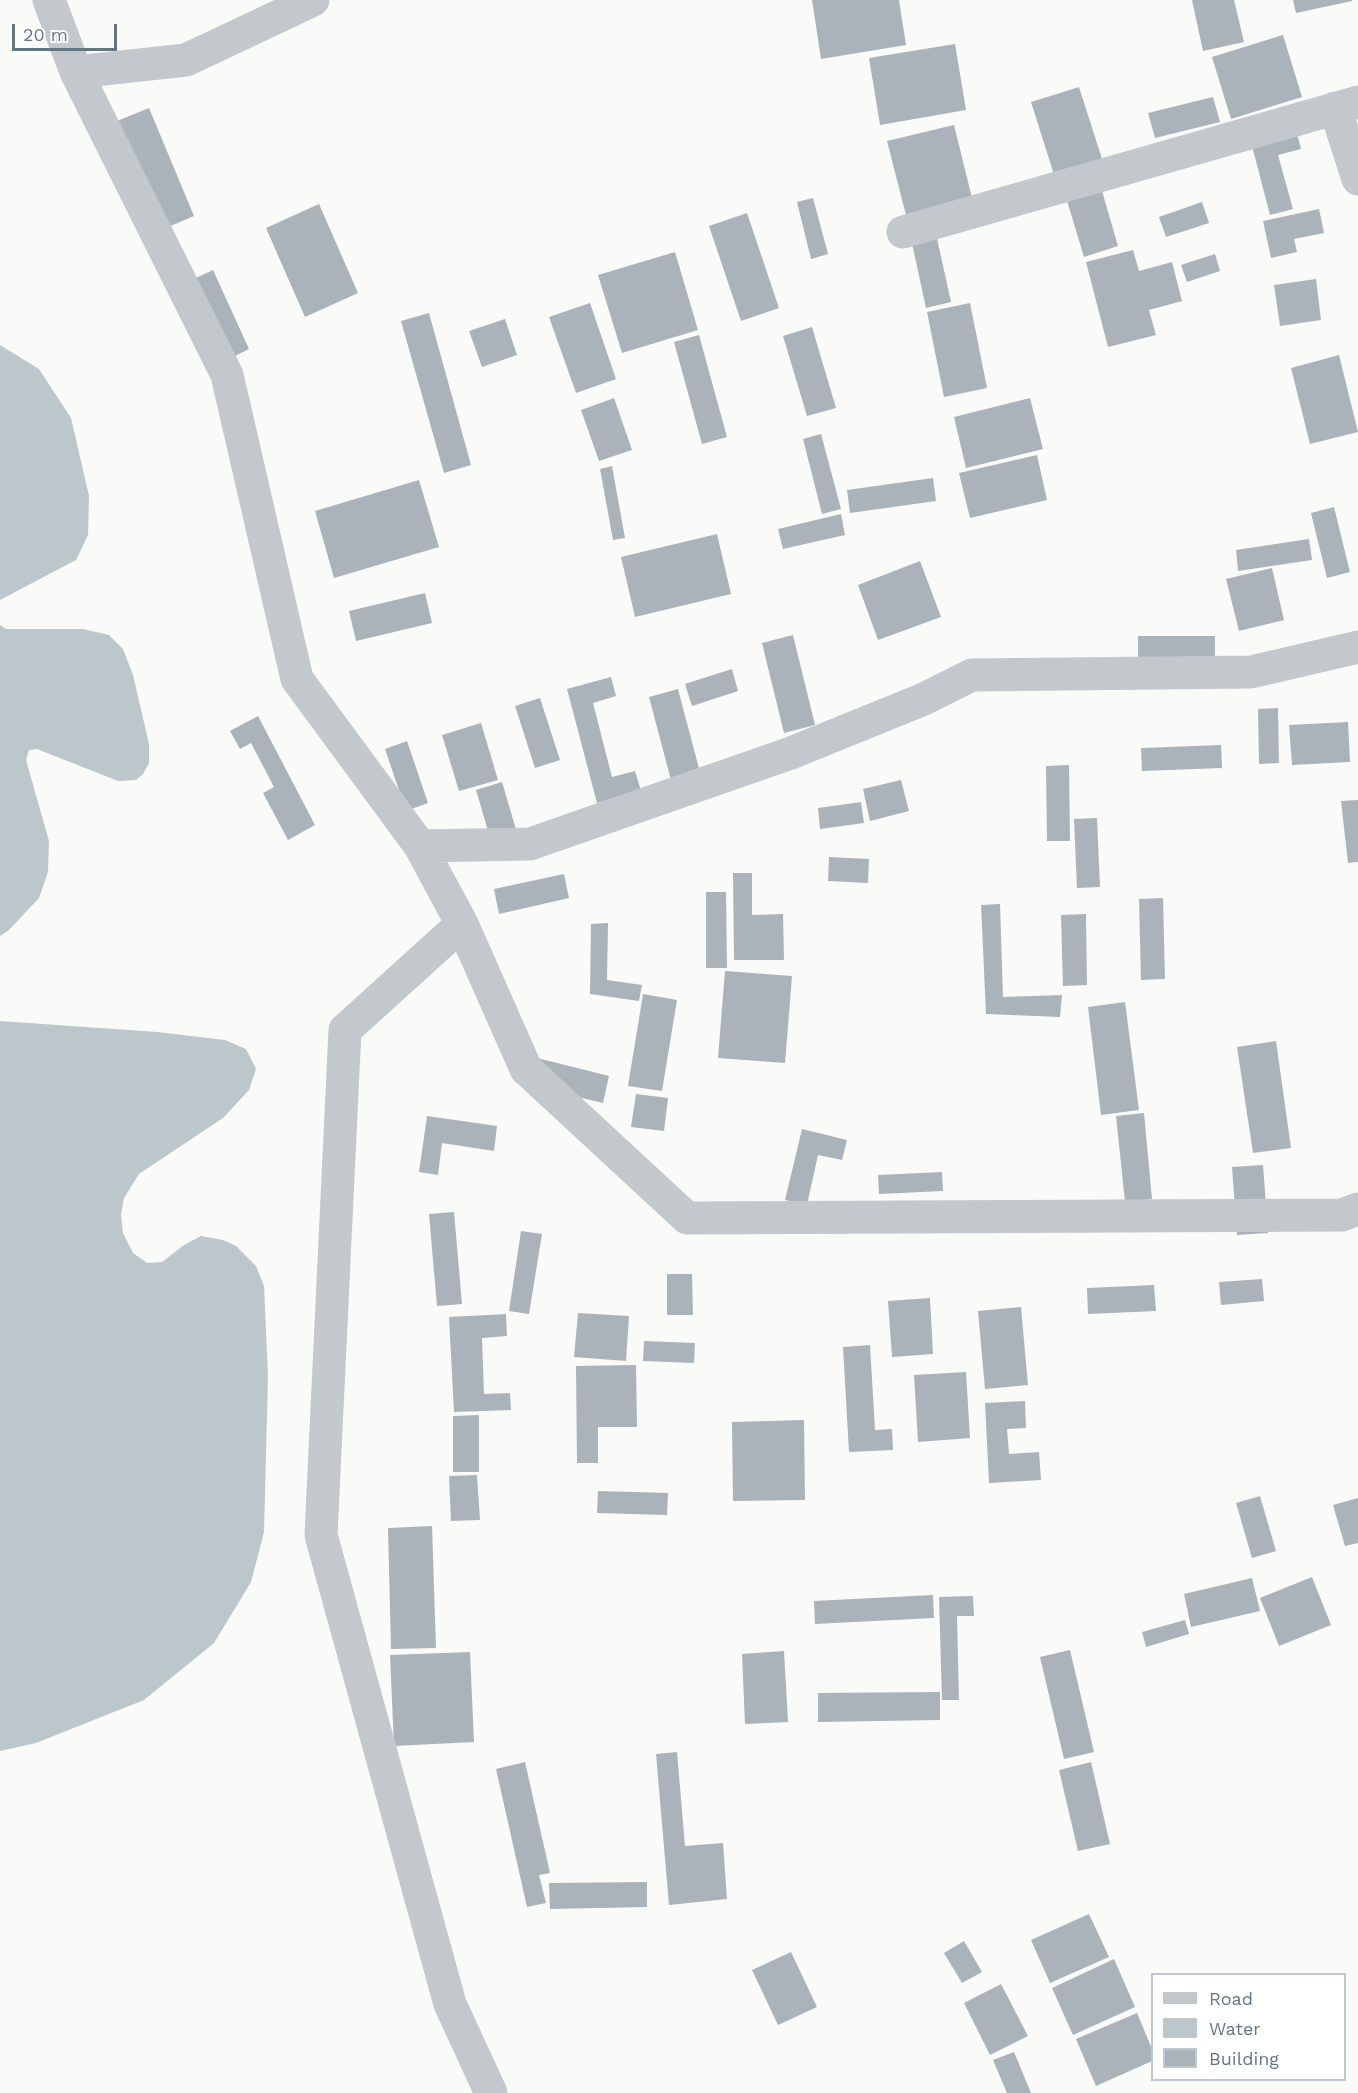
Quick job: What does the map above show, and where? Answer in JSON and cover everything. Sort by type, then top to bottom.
[{"type":"street","points":[[49,0],[76,72],[227,375],[297,679],[420,846],[462,924],[526,1069],[687,1218],[1342,1215],[1358,1209]]},
{"type":"street","points":[[76,72],[186,60],[313,0]]},
{"type":"street","points":[[903,232],[1347,105],[1358,179]]},
{"type":"street","points":[[420,846],[530,844],[791,753],[924,699],[972,675],[1251,672],[1358,647]]},
{"type":"street","points":[[462,924],[345,1030],[321,1534],[450,2004],[491,2093]]},
{"type":"water","points":[[0,345],[39,369],[71,418],[89,496],[88,535],[76,560],[0,600]]},
{"type":"water","points":[[0,625],[6,629],[83,629],[109,635],[123,649],[133,675],[149,744],[149,763],[143,774],[136,780],[118,781],[37,749],[29,750],[26,760],[49,841],[48,872],[39,898],[8,931],[0,936]]},
{"type":"water","points":[[0,1021],[157,1032],[225,1040],[246,1049],[256,1069],[249,1090],[223,1118],[139,1174],[124,1198],[121,1215],[123,1233],[133,1253],[147,1263],[162,1262],[184,1245],[201,1236],[223,1240],[236,1246],[256,1266],[264,1286],[268,1376],[264,1532],[251,1582],[214,1643],[144,1700],[36,1743],[0,1751]]},
{"type":"building","points":[[812,0],[899,0],[906,45],[821,59]]},
{"type":"building","points":[[1192,0],[1234,0],[1244,42],[1203,51]]},
{"type":"building","points":[[1293,0],[1352,0],[1352,1],[1296,13]]},
{"type":"building","points":[[1283,35],[1302,97],[1231,119],[1212,57]]},
{"type":"building","points":[[955,44],[966,110],[880,125],[869,58]]},
{"type":"building","points":[[1079,87],[1104,165],[1056,181],[1031,102]]},
{"type":"building","points":[[1213,97],[1220,122],[1155,138],[1148,113]]},
{"type":"building","points":[[149,108],[194,216],[161,230],[117,121]]},
{"type":"building","points":[[954,125],[973,202],[907,219],[887,141]]},
{"type":"building","points":[[1296,130],[1301,149],[1278,155],[1293,209],[1270,215],[1251,142]]},
{"type":"building","points":[[1100,184],[1118,246],[1084,257],[1065,194]]},
{"type":"building","points":[[813,198],[828,254],[811,259],[797,202]]},
{"type":"building","points":[[1202,202],[1209,223],[1166,237],[1159,217]]},
{"type":"building","points":[[319,204],[358,293],[305,317],[266,228]]},
{"type":"building","points":[[1319,209],[1324,233],[1294,239],[1297,252],[1271,258],[1263,221]]},
{"type":"building","points":[[747,213],[779,308],[741,321],[709,226]]},
{"type":"building","points":[[936,234],[951,302],[926,308],[911,239]]},
{"type":"building","points":[[1133,250],[1139,271],[1172,262],[1182,301],[1149,310],[1156,335],[1108,347],[1086,262]]},
{"type":"building","points":[[675,252],[698,330],[622,353],[598,275]]},
{"type":"building","points":[[1215,254],[1220,271],[1187,282],[1181,265]]},
{"type":"building","points":[[213,270],[249,349],[225,361],[189,281]]},
{"type":"building","points":[[1316,279],[1321,320],[1280,326],[1274,285]]},
{"type":"building","points":[[590,303],[616,379],[576,393],[549,317]]},
{"type":"building","points":[[970,303],[987,388],[944,397],[927,312]]},
{"type":"building","points":[[429,313],[471,465],[444,473],[401,321]]},
{"type":"building","points":[[505,319],[517,355],[482,367],[469,331]]},
{"type":"building","points":[[812,327],[836,408],[807,416],[783,336]]},
{"type":"building","points":[[699,335],[727,437],[702,444],[674,342]]},
{"type":"building","points":[[1339,355],[1358,432],[1310,444],[1291,368]]},
{"type":"building","points":[[614,398],[632,450],[599,461],[581,410]]},
{"type":"building","points":[[1030,398],[1043,449],[966,468],[954,417]]},
{"type":"building","points":[[821,434],[841,509],[822,514],[803,439]]},
{"type":"building","points":[[1037,455],[1047,500],[970,518],[959,473]]},
{"type":"building","points":[[612,466],[625,538],[613,540],[600,469]]},
{"type":"building","points":[[933,478],[936,501],[850,513],[847,490]]},
{"type":"building","points":[[419,480],[439,547],[334,578],[315,511]]},
{"type":"building","points":[[1334,507],[1350,572],[1327,578],[1311,513]]},
{"type":"building","points":[[841,514],[845,535],[783,549],[778,529]]},
{"type":"building","points":[[717,534],[731,594],[635,617],[621,557]]},
{"type":"building","points":[[1309,539],[1312,560],[1238,571],[1236,550]]},
{"type":"building","points":[[920,561],[941,617],[878,640],[858,585]]},
{"type":"building","points":[[1272,568],[1284,620],[1239,631],[1226,579]]},
{"type":"building","points":[[425,593],[432,623],[356,641],[349,611]]},
{"type":"building","points":[[793,635],[815,725],[784,733],[762,643]]},
{"type":"building","points":[[1138,636],[1215,636],[1215,667],[1138,667]]},
{"type":"building","points":[[732,669],[738,691],[692,706],[685,684]]},
{"type":"building","points":[[611,677],[616,696],[593,703],[612,777],[635,771],[641,791],[597,803],[567,689]]},
{"type":"building","points":[[678,689],[701,776],[672,784],[649,697]]},
{"type":"building","points":[[540,698],[560,760],[535,768],[515,706]]},
{"type":"building","points":[[1278,708],[1279,763],[1259,764],[1258,709]]},
{"type":"building","points":[[258,716],[315,825],[288,840],[263,793],[274,787],[251,743],[240,749],[230,731]]},
{"type":"building","points":[[1348,722],[1350,762],[1292,765],[1289,725]]},
{"type":"building","points":[[481,723],[498,780],[459,791],[442,735]]},
{"type":"building","points":[[407,741],[428,803],[406,811],[385,749]]},
{"type":"building","points":[[1221,745],[1222,768],[1142,771],[1141,748]]},
{"type":"building","points":[[1069,765],[1070,841],[1047,841],[1046,766]]},
{"type":"building","points":[[901,780],[909,811],[870,821],[863,789]]},
{"type":"building","points":[[502,782],[517,833],[491,841],[476,790]]},
{"type":"building","points":[[1358,800],[1358,862],[1348,863],[1341,801]]},
{"type":"building","points":[[861,802],[864,823],[820,829],[818,808]]},
{"type":"building","points":[[1097,818],[1100,887],[1077,888],[1074,819]]},
{"type":"building","points":[[829,857],[869,859],[868,883],[828,881]]},
{"type":"building","points":[[733,873],[752,873],[752,915],[783,914],[784,960],[734,960]]},
{"type":"building","points":[[564,874],[569,898],[499,914],[494,889]]},
{"type":"building","points":[[706,892],[726,892],[727,968],[706,968]]},
{"type":"building","points":[[1163,898],[1165,979],[1141,980],[1139,899]]},
{"type":"building","points":[[1000,904],[1003,997],[1062,995],[1060,1017],[986,1014],[981,905]]},
{"type":"building","points":[[1086,914],[1087,985],[1063,986],[1061,915]]},
{"type":"building","points":[[608,923],[607,980],[642,985],[639,1001],[590,994],[591,924]]},
{"type":"building","points":[[725,971],[792,976],[785,1063],[718,1058]]},
{"type":"building","points":[[643,994],[677,1000],[662,1091],[628,1086]]},
{"type":"building","points":[[1125,1002],[1139,1110],[1101,1115],[1088,1007]]},
{"type":"building","points":[[1276,1041],[1291,1148],[1253,1153],[1237,1047]]},
{"type":"building","points":[[521,1054],[609,1076],[603,1103],[515,1082]]},
{"type":"building","points":[[636,1094],[668,1098],[664,1131],[631,1127]]},
{"type":"building","points":[[1144,1113],[1152,1199],[1125,1202],[1116,1116]]},
{"type":"building","points":[[427,1116],[497,1126],[494,1151],[442,1143],[438,1175],[419,1172]]},
{"type":"building","points":[[802,1129],[847,1140],[842,1160],[818,1155],[807,1205],[785,1200]]},
{"type":"building","points":[[1263,1165],[1268,1233],[1237,1235],[1232,1167]]},
{"type":"building","points":[[942,1172],[943,1191],[879,1194],[878,1175]]},
{"type":"building","points":[[454,1212],[462,1304],[437,1306],[429,1214]]},
{"type":"building","points":[[521,1231],[542,1234],[529,1314],[509,1311]]},
{"type":"building","points":[[667,1274],[692,1274],[693,1315],[667,1315]]},
{"type":"building","points":[[1262,1279],[1264,1301],[1221,1305],[1219,1282]]},
{"type":"building","points":[[1154,1285],[1156,1311],[1088,1314],[1087,1288]]},
{"type":"building","points":[[930,1298],[933,1354],[892,1357],[888,1301]]},
{"type":"building","points":[[1021,1307],[1028,1385],[985,1389],[978,1311]]},
{"type":"building","points":[[578,1313],[629,1316],[626,1361],[574,1357]]},
{"type":"building","points":[[506,1314],[507,1336],[482,1338],[484,1394],[510,1393],[511,1410],[454,1412],[449,1317]]},
{"type":"building","points":[[644,1341],[695,1343],[694,1363],[643,1361]]},
{"type":"building","points":[[870,1345],[875,1430],[892,1429],[893,1450],[849,1452],[843,1347]]},
{"type":"building","points":[[636,1365],[637,1427],[598,1427],[598,1463],[577,1463],[576,1366]]},
{"type":"building","points":[[966,1372],[970,1438],[918,1442],[914,1375]]},
{"type":"building","points":[[1025,1401],[1026,1428],[1007,1429],[1009,1454],[1039,1452],[1041,1480],[989,1483],[985,1403]]},
{"type":"building","points":[[479,1415],[479,1472],[453,1472],[453,1416]]},
{"type":"building","points":[[804,1420],[805,1500],[733,1501],[732,1422]]},
{"type":"building","points":[[477,1475],[480,1520],[451,1521],[449,1476]]},
{"type":"building","points":[[598,1491],[668,1493],[667,1515],[597,1513]]},
{"type":"building","points":[[1260,1496],[1276,1551],[1252,1558],[1236,1503]]},
{"type":"building","points":[[1358,1498],[1358,1543],[1345,1546],[1333,1505]]},
{"type":"building","points":[[432,1526],[436,1648],[391,1649],[388,1528]]},
{"type":"building","points":[[1312,1577],[1331,1625],[1279,1646],[1260,1598]]},
{"type":"building","points":[[1252,1578],[1260,1611],[1191,1627],[1184,1594]]},
{"type":"building","points":[[933,1595],[934,1618],[815,1624],[814,1601]]},
{"type":"building","points":[[973,1596],[974,1616],[957,1616],[959,1700],[942,1700],[939,1597]]},
{"type":"building","points":[[1185,1620],[1189,1634],[1146,1647],[1142,1632]]},
{"type":"building","points":[[1070,1650],[1094,1752],[1064,1759],[1040,1657]]},
{"type":"building","points":[[784,1651],[788,1722],[745,1724],[742,1654]]},
{"type":"building","points":[[470,1652],[474,1742],[394,1746],[390,1655]]},
{"type":"building","points":[[940,1692],[940,1720],[818,1722],[818,1693]]},
{"type":"building","points":[[677,1752],[685,1846],[723,1843],[727,1899],[669,1905],[656,1754]]},
{"type":"building","points":[[525,1762],[550,1873],[539,1875],[546,1903],[527,1907],[496,1769]]},
{"type":"building","points":[[1091,1762],[1110,1844],[1078,1851],[1059,1770]]},
{"type":"building","points":[[647,1882],[647,1907],[550,1909],[549,1883]]},
{"type":"building","points":[[1089,1914],[1109,1957],[1050,1983],[1031,1940]]},
{"type":"building","points":[[964,1941],[982,1972],[962,1983],[944,1953]]},
{"type":"building","points":[[791,1952],[817,2007],[778,2025],[752,1970]]},
{"type":"building","points":[[1114,1959],[1135,2007],[1073,2035],[1052,1988]]},
{"type":"building","points":[[1001,1984],[1028,2036],[990,2055],[964,2003]]},
{"type":"building","points":[[1137,2013],[1151,2047],[1151,2061],[1096,2086],[1076,2039]]},
{"type":"building","points":[[1014,2052],[1031,2093],[1007,2093],[993,2060]]}]
